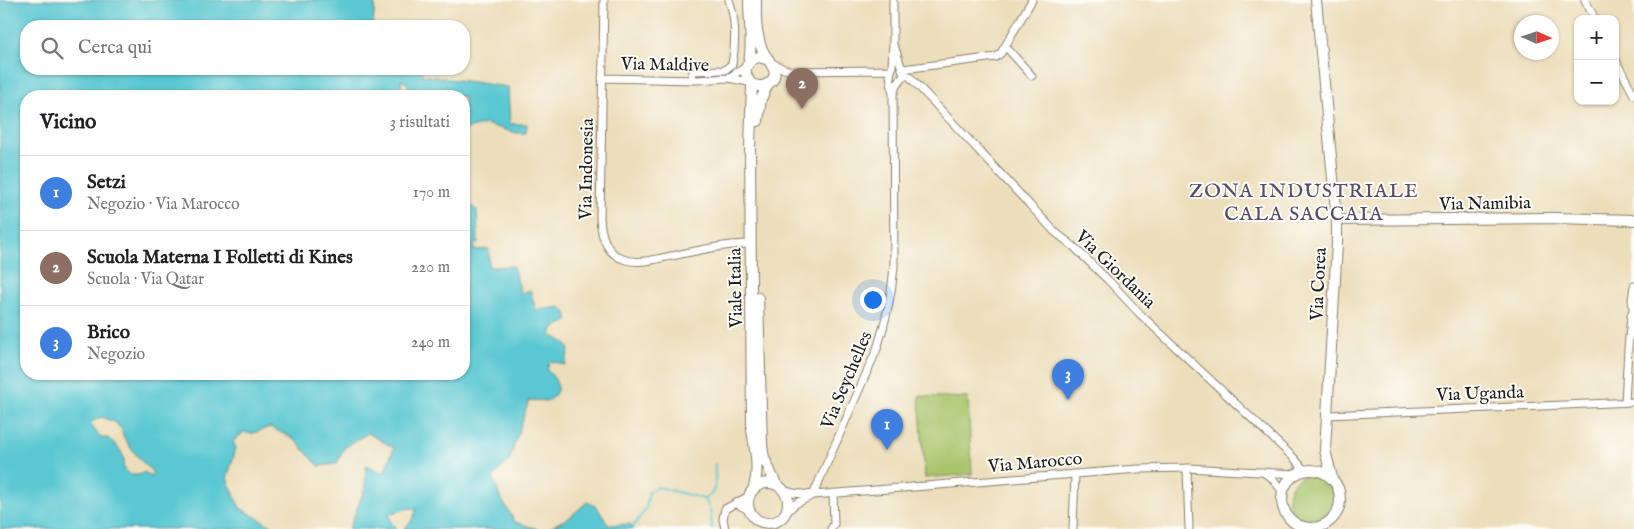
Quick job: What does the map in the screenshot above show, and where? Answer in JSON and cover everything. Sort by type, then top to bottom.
[{"type":"main road","points":[[748,0],[752,42],[746,76],[751,83],[761,86],[771,80],[774,70],[761,46],[757,33],[756,0]]},
{"type":"main road","name":"Via Corea","points":[[1316,0],[1337,220],[1337,251],[1325,450]]},
{"type":"main road","points":[[747,64],[759,57],[770,61]]},
{"type":"main road","name":"Viale Italia","points":[[771,80],[761,99],[758,112],[756,148],[760,430],[764,458],[780,487]]},
{"type":"main road","name":"Viale Italia","points":[[751,83],[752,430],[757,464],[757,473],[751,493]]},
{"type":"main road","name":"Via Namibia","points":[[1337,220],[1554,218],[1634,220]]},
{"type":"main road","points":[[1325,450],[1319,464],[1289,479],[1283,492],[1282,501],[1288,517],[1296,524],[1305,527],[1320,528],[1334,518]]},
{"type":"main road","points":[[1325,450],[1332,478],[1338,488],[1341,500],[1334,518],[1333,529]]},
{"type":"main road","points":[[1305,471],[1324,472],[1332,478]]},
{"type":"main road","points":[[750,513],[763,523],[774,526],[788,511],[789,500],[780,487],[764,483],[751,493],[748,503],[750,513],[755,529]]},
{"type":"street","name":"Via Indonesia","points":[[604,0],[600,218],[602,237],[620,258],[636,262],[726,246],[751,244]]},
{"type":"street","points":[[691,80],[693,71],[724,70],[732,64],[734,35],[731,8],[728,0]]},
{"type":"street","name":"Via Seychelles","points":[[813,495],[877,349],[889,308],[894,266],[893,94],[891,73],[893,0]]},
{"type":"street","points":[[770,61],[792,71],[883,69],[891,73],[896,66],[902,74],[919,68],[996,57],[1005,46],[1032,0]]},
{"type":"street","points":[[1585,0],[1593,15]]},
{"type":"street","name":"Via Seychelles","points":[[893,43],[902,74],[893,94]]},
{"type":"street","points":[[1005,46],[1032,76]]},
{"type":"street","points":[[1616,60],[1634,95]]},
{"type":"street","name":"Via Maldive","points":[[728,78],[747,64]]},
{"type":"street","points":[[915,82],[919,68]]},
{"type":"street","points":[[771,80],[792,71]]},
{"type":"street","name":"Via Giordania","points":[[891,73],[895,81],[902,74],[910,76],[1055,232],[1073,246],[1140,314],[1294,458],[1305,471]]},
{"type":"street","name":"Via Maldive","points":[[602,78],[691,80],[728,78],[751,83]]},
{"type":"street","points":[[1625,402],[1628,349],[1634,307],[1632,300],[1634,286]]},
{"type":"street","name":"Via Uganda","points":[[1327,415],[1634,402]]},
{"type":"street","points":[[1187,468],[1189,529]]},
{"type":"street","name":"Via Marocco","points":[[780,487],[793,493],[813,495],[1138,469],[1187,468],[1305,471]]},
{"type":"street","points":[[1260,471],[1271,477],[1283,492]]},
{"type":"street","points":[[1073,529],[1075,474]]},
{"type":"street","points":[[725,529],[723,519],[725,509],[737,504],[751,493]]},
{"type":"street","points":[[833,494],[833,527]]},
{"type":"street","name":"Via Marocco","points":[[788,511],[795,504],[813,495]]},
{"type":"street","points":[[737,504],[750,513]]},
{"type":"green space","points":[[919,396],[968,398],[972,474],[925,478]]},
{"type":"green space","points":[[1316,475],[1328,481],[1333,489],[1333,507],[1328,515],[1320,520],[1306,521],[1294,515],[1289,507],[1288,493],[1294,481],[1302,476]]},
{"type":"water","points":[[0,0],[375,0],[373,20],[20,20],[20,75],[422,75],[508,87],[510,124],[527,124],[526,133],[517,133],[485,124],[470,128],[470,90],[408,90],[408,84],[401,80],[402,90],[20,90],[20,380],[470,380],[470,205],[477,210],[478,243],[474,244],[474,250],[489,249],[489,267],[513,266],[521,293],[530,290],[536,310],[561,307],[566,313],[568,321],[553,328],[551,335],[565,343],[569,350],[565,365],[550,361],[547,370],[556,382],[556,393],[548,401],[529,400],[509,461],[493,477],[499,495],[515,522],[538,529],[403,529],[415,515],[416,509],[410,508],[389,514],[391,522],[397,529],[349,529],[365,488],[366,465],[384,473],[394,448],[368,433],[344,448],[337,464],[319,466],[294,439],[270,427],[251,434],[244,432],[233,441],[236,449],[227,478],[240,508],[277,529],[0,529]],"holes":[[[101,417],[115,422],[122,430],[130,447],[153,473],[151,477],[145,472],[131,475],[123,467],[124,458],[118,447],[108,438],[101,438],[90,424]]]},
{"type":"water","points":[[587,502],[597,507],[608,525],[630,524],[634,529],[547,529],[570,517]]},
{"type":"waterway","points":[[705,499],[713,492],[715,464]]},
{"type":"waterway","points":[[633,527],[646,508],[649,492],[658,487],[704,499],[710,508],[712,529]]},
{"type":"place","name":"Scuola Materna I Folletti di Kines","points":[[802,109]]},
{"type":"place","name":"Brico","points":[[1068,400]]},
{"type":"place","name":"Setzi","points":[[887,450]]},
{"type":"district","name":"ZONA INDUSTRIALE CALA SACCAIA","points":[[1304,202]]}]
